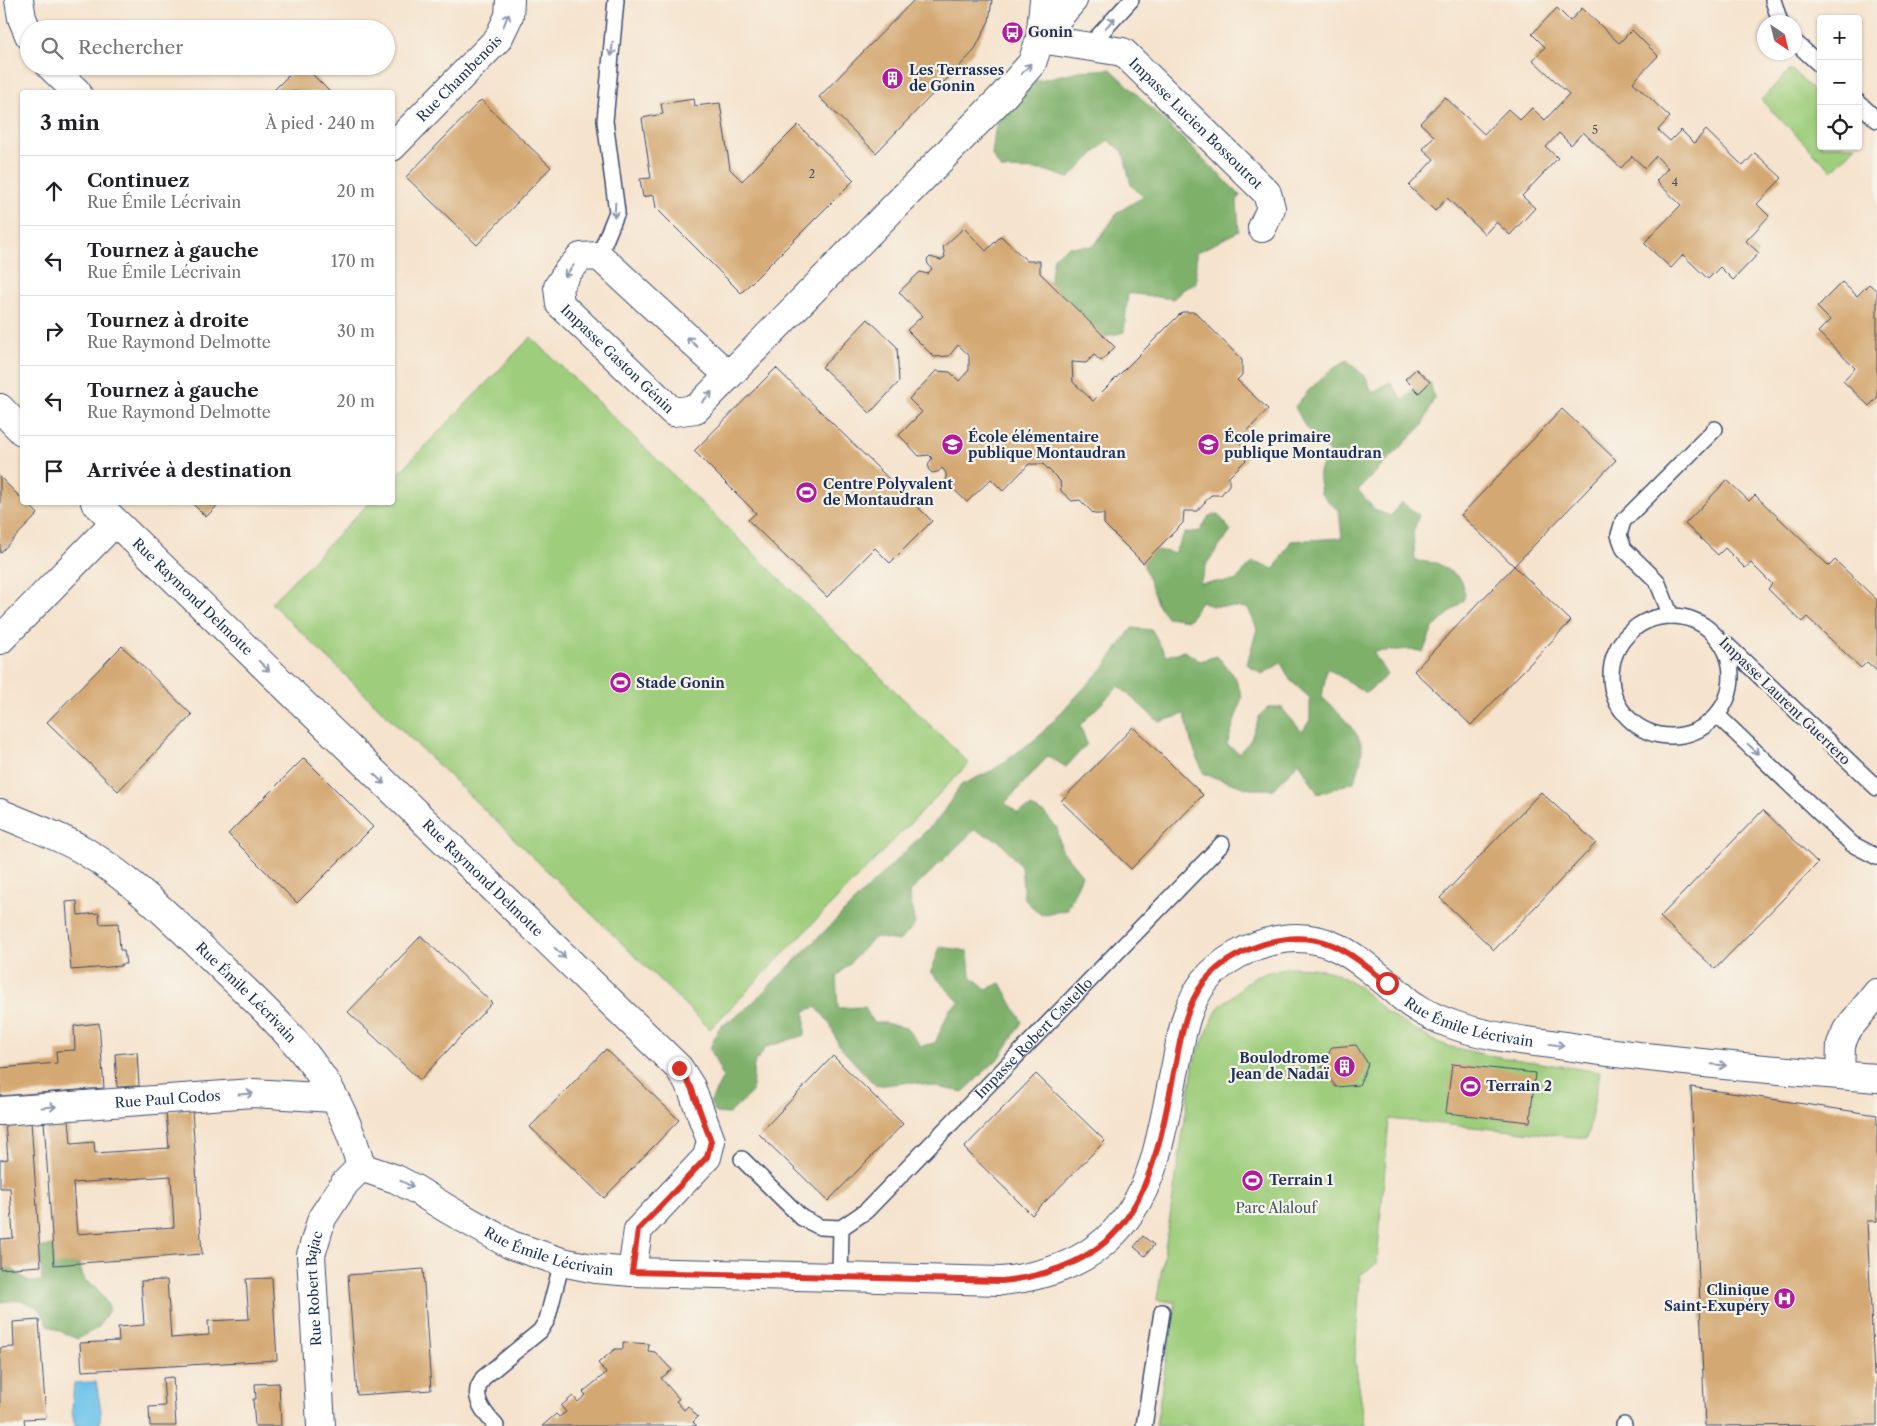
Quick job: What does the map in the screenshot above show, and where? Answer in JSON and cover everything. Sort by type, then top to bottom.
[{"type":"street","points":[[19,0],[23,20]]},
{"type":"street","name":"Rue Chambenois","points":[[395,143],[498,39],[509,16],[510,0]]},
{"type":"street","name":"Impasse Gaston Génin","points":[[599,256],[582,257],[568,271],[558,287],[560,304],[673,412],[696,409],[1004,95],[1032,63],[1040,39],[1044,0]]},
{"type":"street","name":"Impasse Gaston Génin","points":[[1040,39],[1073,0]]},
{"type":"street","points":[[1040,39],[1088,46]]},
{"type":"street","name":"Impasse Lucien Bossoutrot","points":[[1088,46],[1123,52],[1267,192],[1271,208],[1262,228]]},
{"type":"street","points":[[59,75],[75,90]]},
{"type":"street","points":[[599,256],[728,375]]},
{"type":"street","points":[[0,408],[20,428]]},
{"type":"street","name":"Rue Raymond Delmotte","points":[[98,505],[679,1068],[691,1087],[711,1141],[707,1157],[638,1230],[632,1272]]},
{"type":"street","points":[[0,640],[115,522]]},
{"type":"street","name":"Rue Émile Lécrivain","points":[[0,813],[81,849],[123,877],[163,910],[300,1048],[319,1072],[355,1144],[361,1167],[396,1179],[511,1245],[562,1262],[596,1269],[632,1272],[1002,1281],[1051,1272],[1073,1263],[1096,1249],[1114,1233],[1128,1216],[1140,1196],[1153,1165],[1160,1138],[1184,1021],[1205,981],[1218,967],[1249,948],[1276,940],[1302,937],[1324,941],[1345,950],[1416,1007],[1449,1023],[1477,1033],[1713,1065],[1877,1078]]},
{"type":"street","points":[[1840,1075],[1841,1044],[1847,1030],[1877,993]]},
{"type":"street","name":"Rue Paul Codos","points":[[0,1111],[253,1093],[333,1098]]},
{"type":"street","name":"Rue Robert Bajac","points":[[320,1426],[311,1255],[322,1218],[345,1183],[361,1167]]},
{"type":"lane","points":[[599,256],[617,212],[605,121],[616,0]]},
{"type":"lane","points":[[1088,46],[1131,0]]},
{"type":"lane","points":[[1773,0],[1778,15]]},
{"type":"lane","points":[[1802,48],[1817,62]]},
{"type":"lane","points":[[1861,105],[1877,120]]},
{"type":"lane","points":[[1671,616],[1656,582],[1624,549],[1619,535],[1623,521],[1714,429]]},
{"type":"lane","name":"Impasse Laurent Guerrero","points":[[1715,634],[1728,655],[1732,673],[1729,695],[1718,716],[1696,732],[1675,737],[1653,734],[1632,723],[1616,702],[1611,679],[1613,658],[1626,637],[1644,622],[1671,616],[1696,621],[1715,634],[1877,788]]},
{"type":"lane","points":[[1718,716],[1852,844],[1877,857]]},
{"type":"lane","name":"Impasse Robert Castello","points":[[841,1228],[866,1211],[1222,844]]},
{"type":"lane","points":[[742,1159],[802,1218],[820,1227],[841,1228],[840,1276]]},
{"type":"lane","points":[[496,1426],[486,1415],[479,1400],[478,1389],[483,1378],[540,1331],[548,1320],[562,1262]]},
{"type":"lane","points":[[1144,1426],[1162,1312]]},
{"type":"green space","points":[[1111,69],[1240,195],[1237,201],[1239,231],[1196,253],[1196,283],[1184,289],[1173,299],[1128,293],[1124,332],[1105,337],[1055,317],[1047,298],[1054,257],[1068,247],[1094,246],[1118,212],[1143,197],[1131,185],[1123,151],[1108,140],[1069,178],[1044,170],[1001,169],[992,155],[995,130],[1004,110],[1030,82],[1079,71]]},
{"type":"green space","points":[[1791,69],[1817,94],[1817,150],[1852,150],[1832,171],[1761,100]]},
{"type":"green space","name":"Stade Gonin","points":[[531,337],[969,763],[710,1029],[271,603],[367,505],[395,505],[395,477]]},
{"type":"green space","points":[[1347,360],[1367,379],[1372,393],[1390,382],[1403,401],[1414,388],[1430,382],[1434,398],[1423,425],[1358,490],[1375,510],[1391,516],[1401,502],[1419,515],[1413,533],[1415,561],[1437,563],[1460,578],[1465,594],[1463,601],[1433,628],[1423,652],[1411,649],[1373,652],[1387,675],[1366,693],[1327,668],[1322,697],[1349,725],[1358,737],[1362,747],[1359,768],[1354,782],[1318,794],[1299,762],[1274,789],[1250,789],[1204,774],[1191,742],[1185,714],[1159,722],[1119,686],[1080,725],[1087,744],[1066,767],[1048,756],[1005,803],[1018,813],[1031,807],[1044,813],[1057,828],[1061,849],[1082,875],[1067,910],[1041,915],[1024,899],[1021,866],[998,840],[974,830],[909,893],[915,925],[899,941],[875,937],[836,977],[838,1008],[865,1007],[873,1023],[885,1023],[906,1028],[921,1046],[935,1043],[950,1009],[960,1003],[931,972],[940,947],[968,951],[970,975],[986,989],[1001,983],[1022,1022],[1000,1057],[963,1092],[911,1082],[876,1086],[839,1046],[829,1022],[816,1007],[805,1011],[805,1035],[766,1047],[754,1064],[752,1092],[729,1114],[716,1113],[710,1103],[723,1077],[710,1048],[719,1028],[746,1009],[939,818],[961,785],[993,770],[1037,738],[1104,667],[1132,628],[1152,630],[1166,656],[1184,651],[1200,661],[1217,656],[1235,677],[1242,697],[1227,745],[1239,753],[1250,741],[1260,715],[1269,707],[1281,707],[1302,732],[1310,720],[1310,698],[1291,681],[1281,663],[1262,674],[1247,664],[1257,629],[1248,608],[1212,606],[1201,601],[1189,620],[1167,617],[1157,603],[1143,563],[1156,550],[1174,553],[1185,533],[1200,531],[1209,516],[1218,514],[1231,531],[1207,563],[1200,583],[1235,581],[1253,562],[1274,569],[1291,541],[1342,538],[1339,511],[1321,494],[1319,481],[1320,468],[1332,455],[1306,428],[1295,407],[1319,380]]},
{"type":"green space","name":"Parc Alalouf","points":[[1288,967],[1313,968],[1333,972],[1357,985],[1387,1013],[1434,1041],[1451,1047],[1487,1055],[1600,1072],[1587,1138],[1389,1119],[1377,1263],[1360,1275],[1355,1360],[1365,1426],[1156,1426],[1175,1302],[1157,1300],[1194,1061],[1218,1008],[1255,976]]},
{"type":"green space","points":[[53,1245],[54,1264],[79,1263],[84,1280],[96,1287],[110,1308],[98,1328],[77,1339],[49,1326],[39,1308],[21,1300],[0,1302],[0,1269],[11,1268],[29,1282],[42,1281],[40,1248]]},
{"type":"water","points":[[96,1382],[101,1411],[99,1426],[75,1426],[72,1410],[74,1383]]},
{"type":"building","name":"Les Terrasses de Gonin","points":[[914,0],[992,0],[989,21],[974,51],[876,153],[819,97]]},
{"type":"building","points":[[1557,8],[1570,21],[1582,8],[1619,43],[1632,30],[1658,56],[1633,82],[1670,117],[1658,130],[1670,141],[1681,130],[1694,143],[1706,130],[1743,166],[1755,153],[1782,178],[1757,204],[1769,216],[1746,241],[1759,253],[1733,280],[1720,267],[1708,279],[1683,255],[1671,268],[1644,243],[1681,205],[1656,181],[1668,168],[1656,156],[1645,168],[1632,156],[1621,168],[1583,132],[1571,145],[1559,133],[1546,147],[1558,158],[1522,196],[1535,208],[1510,235],[1496,222],[1485,234],[1447,198],[1435,211],[1409,186],[1434,159],[1423,149],[1434,136],[1420,123],[1445,97],[1484,134],[1508,109],[1520,120],[1532,108],[1545,120],[1569,94],[1533,60],[1545,47],[1532,34]]},
{"type":"building","points":[[289,75],[313,75],[328,90],[274,90]]},
{"type":"building","points":[[694,99],[695,106],[720,103],[730,169],[742,181],[798,125],[854,180],[741,293],[656,208],[654,195],[643,197],[640,179],[651,178],[642,118],[663,114],[661,104]]},
{"type":"building","points":[[481,100],[551,167],[477,245],[406,177]]},
{"type":"building","points":[[964,228],[986,251],[1001,236],[1027,261],[1040,261],[1040,273],[1115,347],[1101,361],[1094,355],[1086,363],[1072,362],[1073,382],[1093,401],[1182,312],[1195,312],[1242,360],[1242,375],[1237,380],[1268,409],[1238,441],[1244,447],[1246,460],[1229,477],[1229,485],[1221,495],[1211,495],[1197,511],[1184,511],[1183,523],[1143,563],[1104,524],[1104,514],[1094,514],[1080,500],[1072,501],[1061,491],[1060,481],[1043,464],[1029,464],[1003,491],[991,479],[967,502],[946,482],[946,473],[942,468],[938,472],[932,473],[928,469],[932,458],[929,455],[919,456],[899,435],[922,412],[909,399],[936,371],[950,372],[959,381],[969,370],[969,355],[958,345],[949,356],[934,357],[907,330],[922,316],[899,292],[920,272],[927,274],[932,269],[927,260],[930,257],[941,260],[945,257],[943,247]]},
{"type":"building","points":[[1842,282],[1857,296],[1869,284],[1877,291],[1877,398],[1869,406],[1843,381],[1855,368],[1818,332],[1830,320],[1817,307]]},
{"type":"building","points":[[868,319],[897,347],[899,382],[870,413],[822,367]]},
{"type":"building","name":"Centre Polyvalent de Montaudran","points":[[776,368],[932,521],[890,563],[875,548],[827,597],[748,520],[756,513],[694,451]]},
{"type":"building","points":[[1416,369],[1430,382],[1419,393],[1405,379]]},
{"type":"building","points":[[1562,409],[1616,460],[1514,566],[1461,515]]},
{"type":"building","points":[[0,477],[20,497],[20,505],[30,505],[38,514],[0,553]]},
{"type":"building","points":[[1727,480],[1749,501],[1755,495],[1829,566],[1835,560],[1877,600],[1877,671],[1867,662],[1861,668],[1807,617],[1802,622],[1768,589],[1772,584],[1751,563],[1745,568],[1725,548],[1718,555],[1685,524]]},
{"type":"building","points":[[194,505],[218,505],[206,517]]},
{"type":"building","points":[[1514,566],[1571,621],[1471,725],[1414,671]]},
{"type":"building","points":[[122,646],[192,715],[118,791],[47,722]]},
{"type":"building","points":[[1133,727],[1203,795],[1131,869],[1061,801]]},
{"type":"building","points":[[304,758],[373,827],[297,903],[228,834]]},
{"type":"building","points":[[1541,792],[1596,843],[1494,950],[1440,898]]},
{"type":"building","points":[[1763,810],[1818,863],[1715,969],[1660,917]]},
{"type":"building","points":[[77,901],[78,915],[99,913],[100,924],[118,923],[120,950],[124,950],[126,964],[71,970],[66,902]]},
{"type":"building","points":[[421,936],[492,1003],[420,1080],[348,1012]]},
{"type":"building","points":[[99,1023],[104,1088],[0,1096],[0,1068],[57,1063],[56,1051],[75,1050],[74,1026]]},
{"type":"building","name":"Boulodrome Jean de Nadaï","points":[[1356,1045],[1368,1064],[1359,1085],[1336,1087],[1322,1068],[1332,1047]]},
{"type":"building","points":[[606,1049],[679,1120],[604,1198],[530,1127]]},
{"type":"building","points":[[137,1052],[139,1086],[117,1087],[115,1054]]},
{"type":"building","points":[[833,1056],[903,1124],[828,1201],[759,1134]]},
{"type":"building","points":[[1452,1064],[1535,1073],[1530,1122],[1446,1113]]},
{"type":"building","points":[[1036,1074],[1105,1141],[1032,1215],[964,1148]]},
{"type":"building","name":"Clinique Saint-Exupéry","points":[[1691,1087],[1877,1115],[1877,1221],[1867,1221],[1874,1375],[1877,1375],[1877,1425],[1705,1426]]},
{"type":"building","points":[[192,1110],[202,1254],[54,1265],[44,1121],[69,1119],[71,1144],[94,1142],[95,1153],[169,1148],[166,1112]],"holes":[[[171,1176],[174,1227],[77,1234],[73,1183]]]},
{"type":"building","points":[[31,1121],[41,1266],[0,1269],[0,1239],[13,1238],[10,1188],[0,1188],[0,1160],[8,1159],[5,1123]]},
{"type":"building","points":[[1143,1236],[1154,1245],[1145,1256],[1134,1247]]},
{"type":"building","points":[[423,1269],[431,1390],[357,1395],[348,1275]]},
{"type":"building","points":[[272,1278],[277,1360],[82,1371],[80,1343],[119,1341],[118,1327],[144,1325],[141,1281],[167,1280],[171,1338],[209,1335],[208,1321],[249,1319],[246,1279]]},
{"type":"building","points":[[39,1320],[46,1418],[24,1419],[25,1426],[0,1426],[0,1348],[14,1347],[13,1322]]},
{"type":"building","points":[[623,1342],[649,1344],[648,1351],[655,1352],[672,1370],[661,1378],[679,1399],[676,1401],[684,1410],[688,1406],[698,1417],[693,1422],[697,1426],[542,1426],[556,1414],[559,1417],[566,1412],[561,1406],[573,1396],[578,1402],[586,1395],[583,1392],[606,1373],[598,1363],[615,1349],[623,1349]]},
{"type":"building","points":[[173,1377],[176,1426],[150,1426],[149,1407],[165,1406],[163,1378]]},
{"type":"building","points":[[279,1383],[281,1426],[255,1426],[253,1399],[256,1399],[255,1384]]},
{"type":"place","name":"Gonin","points":[[1012,32]]},
{"type":"place","name":"Les Terrasses de Gonin","points":[[893,78]]},
{"type":"place","name":"École élémentaire publique Montaudran","points":[[952,445]]},
{"type":"place","name":"École primaire publique Montaudran","points":[[1208,445]]},
{"type":"place","name":"Centre Polyvalent de Montaudran","points":[[807,492]]},
{"type":"place","name":"Stade Gonin","points":[[620,683]]},
{"type":"place","name":"Boulodrome Jean de Nadaï","points":[[1345,1066]]},
{"type":"place","name":"Terrain 2","points":[[1470,1086]]},
{"type":"place","name":"Terrain 1","points":[[1253,1180]]},
{"type":"place","name":"Clinique Saint-Exupéry","points":[[1785,1298]]},
{"type":"route","points":[[679,1068],[691,1087],[711,1141],[707,1157],[638,1230],[632,1272],[1002,1281],[1029,1278],[1073,1263],[1096,1249],[1114,1233],[1128,1216],[1140,1196],[1153,1165],[1184,1021],[1205,981],[1218,967],[1249,948],[1276,940],[1302,937],[1324,941],[1345,950],[1387,983]]}]
